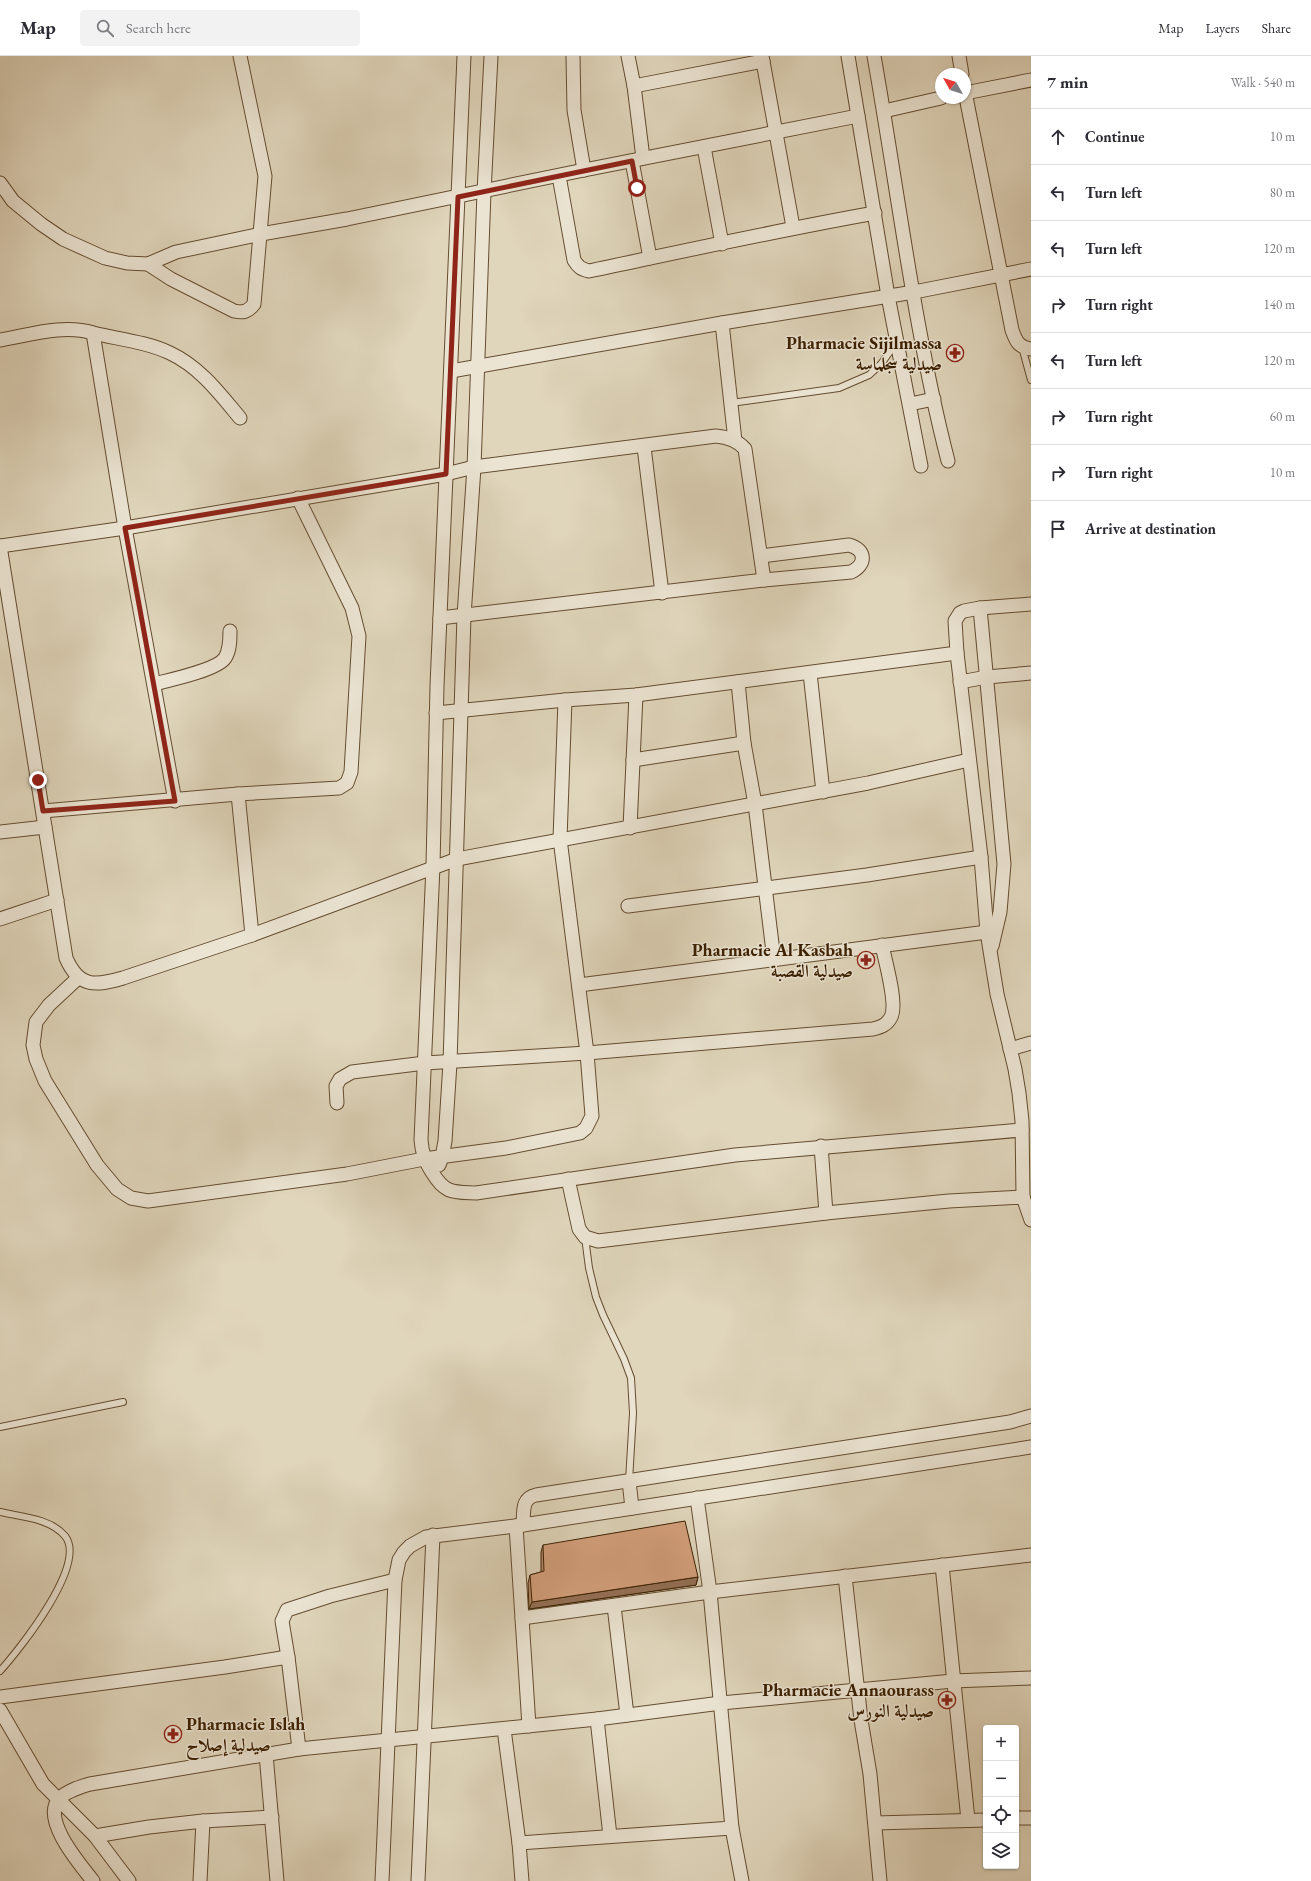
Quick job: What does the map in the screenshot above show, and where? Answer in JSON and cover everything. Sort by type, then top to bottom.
[{"type":"street","points":[[148,264],[171,279],[234,311],[246,312],[254,304],[265,176],[240,56]]},
{"type":"street","points":[[464,56],[436,713],[433,866],[426,1063],[421,1140],[424,1159],[437,1182],[447,1189],[476,1193],[735,1155],[821,1146],[1022,1130]]},
{"type":"street","points":[[434,1175],[442,1157],[445,1141],[450,1063],[464,616],[479,367],[484,192],[491,56]]},
{"type":"street","points":[[573,56],[574,110],[584,170]]},
{"type":"street","points":[[628,56],[634,86],[637,160],[650,258]]},
{"type":"street","points":[[848,56],[888,296],[910,404],[920,466]]},
{"type":"street","points":[[874,56],[914,292],[934,399],[948,462]]},
{"type":"street","points":[[959,56],[961,68]]},
{"type":"street","points":[[634,86],[762,58],[777,131],[793,227]]},
{"type":"street","points":[[971,91],[1031,80]]},
{"type":"street","points":[[884,110],[935,99]]},
{"type":"street","points":[[967,104],[1000,276],[1012,330],[1017,342],[1026,348]]},
{"type":"street","points":[[0,183],[13,200],[40,224],[63,239],[106,258],[127,263],[148,264],[176,252],[261,234],[484,192],[584,170],[858,116]]},
{"type":"street","points":[[704,147],[722,244]]},
{"type":"street","points":[[559,176],[574,260],[583,270],[589,271],[722,244],[793,227],[875,213]]},
{"type":"street","points":[[451,371],[722,322],[914,292],[1031,269]]},
{"type":"street","points":[[722,322],[735,441]]},
{"type":"street","points":[[0,340],[66,329],[81,330],[150,346],[171,353],[192,367],[210,383],[240,418]]},
{"type":"street","points":[[92,333],[125,528],[175,801]]},
{"type":"street","points":[[910,404],[934,399]]},
{"type":"street","points":[[764,580],[745,449],[730,438],[716,436],[644,447],[474,467],[446,474],[125,528],[0,546],[66,958],[71,970],[78,978],[90,984],[104,983],[252,935],[457,858],[868,784],[969,760]]},
{"type":"street","points":[[644,447],[662,593]]},
{"type":"street","points":[[43,811],[175,801],[238,794],[339,788],[347,783],[351,772],[359,649],[357,624],[352,608],[298,498]]},
{"type":"street","points":[[440,618],[764,580],[850,572],[862,564],[862,556],[860,551],[849,545],[761,556]]},
{"type":"street","points":[[1031,604],[964,610],[955,620],[960,682],[981,857],[987,932],[997,994],[1019,1093],[1022,1130],[1027,1163],[1023,1197],[1031,1220]]},
{"type":"street","points":[[980,608],[1004,864],[1000,912],[991,951]]},
{"type":"street","points":[[154,684],[217,666],[225,657],[230,644],[230,631]]},
{"type":"street","points":[[436,713],[461,712],[565,700],[636,695],[957,653]]},
{"type":"street","points":[[810,673],[823,792]]},
{"type":"street","points":[[960,682],[987,677],[1031,673]]},
{"type":"street","points":[[738,682],[744,743],[755,804],[774,960]]},
{"type":"street","points":[[630,828],[636,695]]},
{"type":"street","points":[[78,978],[49,1005],[36,1022],[33,1045],[36,1059],[45,1081],[97,1165],[117,1189],[130,1198],[148,1201],[347,1174],[424,1159],[571,1135],[586,1128],[590,1123],[593,1109],[560,839],[565,700]]},
{"type":"street","points":[[633,760],[744,743]]},
{"type":"street","points":[[238,794],[252,935]]},
{"type":"street","points":[[0,832],[45,827]]},
{"type":"street","points":[[628,906],[867,875],[981,857]]},
{"type":"street","points":[[0,919],[57,900]]},
{"type":"street","points":[[579,985],[987,932]]},
{"type":"street","points":[[337,1103],[336,1086],[346,1075],[352,1072],[426,1063],[450,1063],[873,1029],[883,1026],[891,1017],[893,1002],[882,945]]},
{"type":"street","points":[[1010,1049],[1031,1042]]},
{"type":"street","points":[[821,1146],[826,1213]]},
{"type":"street","points":[[568,1179],[579,1229],[585,1238],[598,1241],[826,1213],[949,1201],[1023,1197]]},
{"type":"street","points":[[529,1726],[522,1618],[519,1525],[525,1504],[530,1496],[1010,1422],[1031,1416]]},
{"type":"street","points":[[382,1881],[395,1580],[399,1560],[404,1552],[417,1541],[433,1535],[519,1525],[1031,1447]]},
{"type":"street","points":[[629,1480],[632,1508]]},
{"type":"street","points":[[697,1498],[710,1592],[732,1828],[742,1881]]},
{"type":"street","points":[[418,1881],[433,1535]]},
{"type":"street","points":[[522,1618],[710,1592],[1031,1555]]},
{"type":"street","points":[[942,1565],[968,1820]]},
{"type":"street","points":[[845,1576],[875,1823],[880,1881]]},
{"type":"street","points":[[299,1749],[288,1657],[282,1621],[287,1610],[330,1596],[395,1580]]},
{"type":"street","points":[[614,1606],[627,1714]]},
{"type":"street","points":[[0,1697],[225,1667],[288,1657]]},
{"type":"street","points":[[93,1881],[57,1829],[54,1815],[58,1800],[68,1793],[90,1784],[299,1749],[597,1719],[720,1703],[953,1681],[1031,1678]]},
{"type":"street","points":[[0,1710],[38,1777],[58,1800],[95,1836],[129,1881]]},
{"type":"street","points":[[597,1719],[610,1836]]},
{"type":"street","points":[[504,1729],[519,1843],[522,1881]]},
{"type":"street","points":[[266,1754],[277,1881]]},
{"type":"street","points":[[95,1836],[149,1827],[272,1816]]},
{"type":"street","points":[[1019,1818],[1031,1818]]},
{"type":"street","points":[[875,1823],[983,1820]]},
{"type":"street","points":[[200,1881],[203,1821]]},
{"type":"street","points":[[519,1843],[732,1828]]},
{"type":"lane","points":[[731,403],[839,388],[856,382],[869,375],[881,364],[897,341]]},
{"type":"lane","points":[[1026,348],[1031,380]]},
{"type":"lane","points":[[585,1238],[589,1268],[596,1297],[631,1378],[633,1413],[629,1480]]},
{"type":"lane","points":[[0,1427],[124,1402]]},
{"type":"lane","points":[[0,1512],[51,1525],[65,1536],[69,1543],[68,1564],[61,1585],[44,1615],[19,1650],[0,1671]]},
{"type":"building","points":[[685,1521],[698,1577],[532,1602],[530,1575],[544,1571],[543,1545]]},
{"type":"place","name":"Pharmacie Sijilmassa صيدلية سجلماسة","points":[[955,353]]},
{"type":"place","name":"Pharmacie Al Kasbah صيدلية القصبة","points":[[866,960]]},
{"type":"place","name":"Pharmacie Annaourass صيدلية النورس","points":[[947,1700]]},
{"type":"place","name":"Pharmacie Islah صيدلية إصلاح","points":[[173,1734]]},
{"type":"route","points":[[38,780],[43,811],[175,801],[125,528],[446,474],[458,197],[632,161],[637,188]]}]
